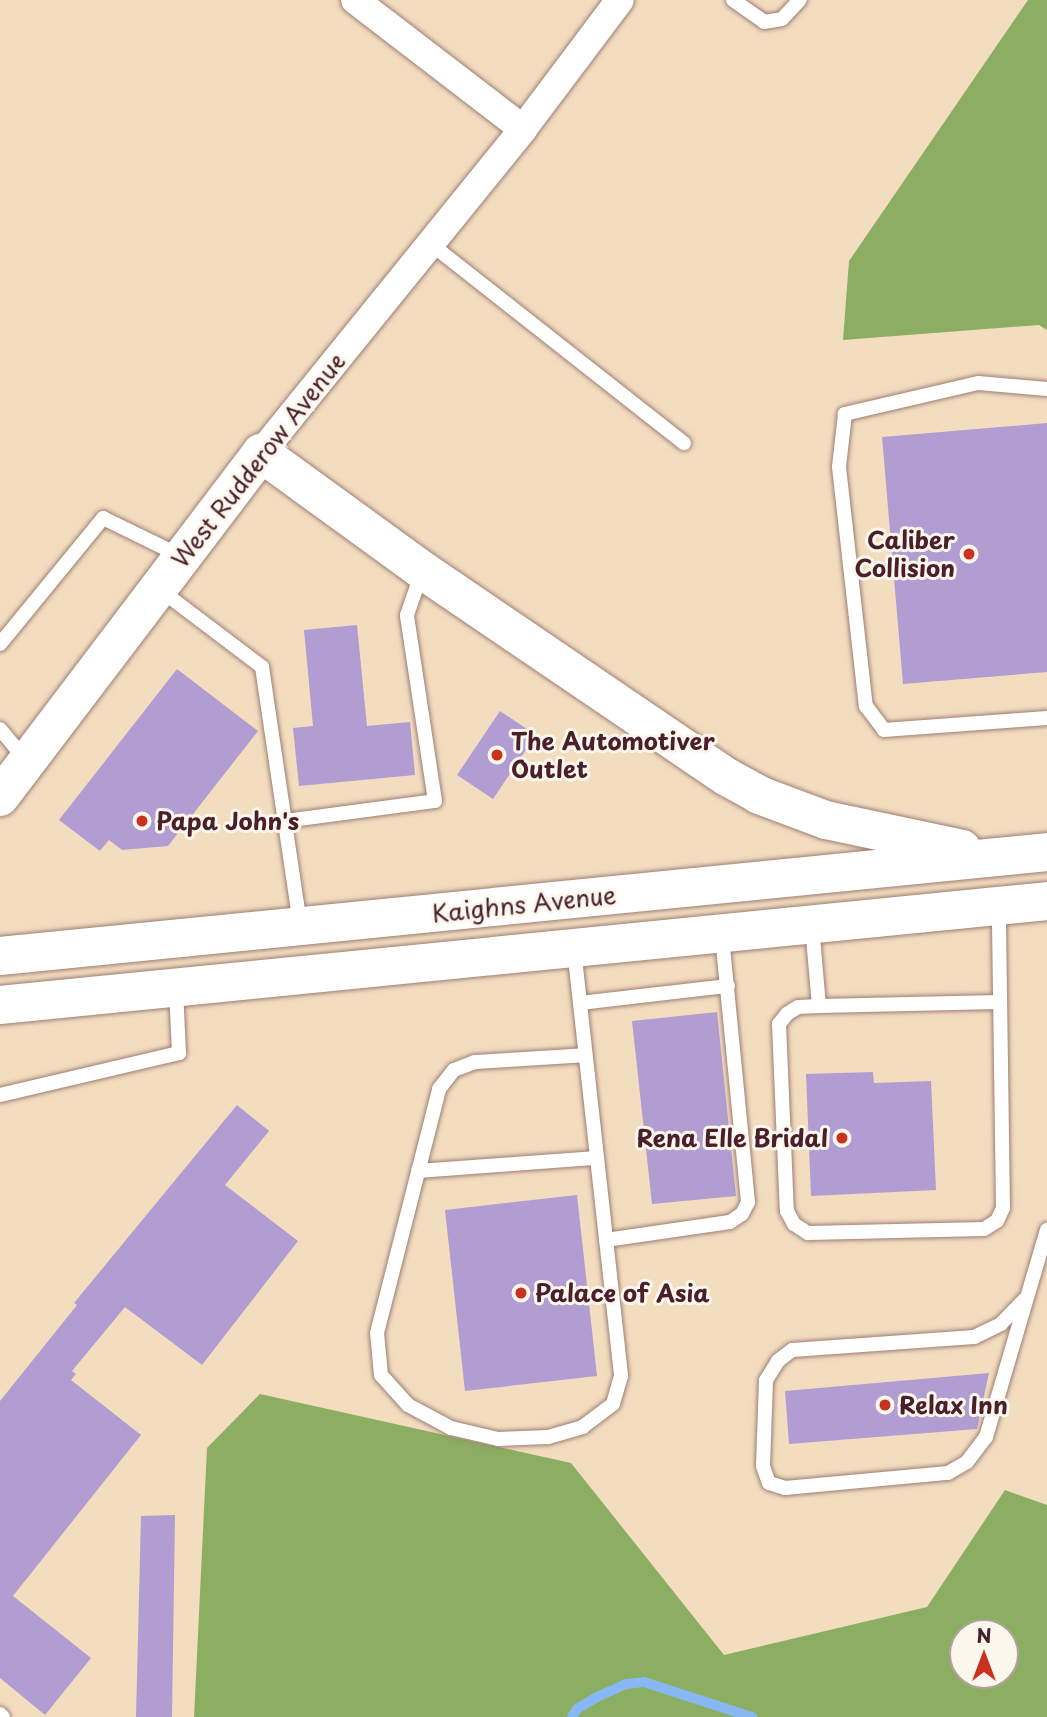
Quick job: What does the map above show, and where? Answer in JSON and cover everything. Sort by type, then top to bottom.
[{"type":"main road","name":"West Rudderow Avenue","points":[[0,797],[261,453]]},
{"type":"main road","points":[[261,453],[422,570],[690,753],[759,795],[850,826],[1002,856]]},
{"type":"main road","name":"Kaighns Avenue","points":[[0,956],[1047,852]]},
{"type":"main road","name":"Kaighns Avenue","points":[[0,1005],[1047,901]]},
{"type":"street","points":[[355,0],[523,129]]},
{"type":"street","name":"West Rudderow Avenue","points":[[261,453],[523,129],[620,0]]},
{"type":"lane","points":[[733,0],[758,20],[772,22],[792,12],[800,0]]},
{"type":"lane","points":[[431,244],[684,443]]},
{"type":"lane","points":[[1047,389],[978,383],[845,414],[839,467],[866,706],[884,730],[1047,718]]},
{"type":"lane","points":[[0,644],[103,518],[183,556]]},
{"type":"lane","points":[[285,821],[435,801],[407,615],[422,570]]},
{"type":"lane","points":[[158,589],[262,667],[300,927]]},
{"type":"lane","points":[[0,729],[27,761]]},
{"type":"lane","points":[[999,905],[1003,1208],[997,1221],[984,1229],[808,1233],[794,1224],[787,1212],[779,1024],[787,1014],[798,1007],[999,1002]]},
{"type":"lane","points":[[812,924],[819,1006]]},
{"type":"lane","points":[[606,1240],[730,1222],[742,1214],[748,1202],[722,933]]},
{"type":"lane","points":[[574,947],[621,1376],[613,1404],[583,1427],[547,1437],[499,1439],[451,1428],[408,1405],[381,1375],[377,1334],[439,1089],[454,1070],[475,1062],[585,1055]]},
{"type":"lane","points":[[580,1003],[728,986]]},
{"type":"lane","points":[[0,1095],[179,1053],[176,987]]},
{"type":"lane","points":[[418,1171],[597,1158]]},
{"type":"lane","points":[[1025,1299],[1001,1324],[974,1337],[792,1350],[778,1361],[766,1380],[762,1466],[769,1483],[785,1488],[948,1472],[967,1462],[986,1437],[1047,1230]]},
{"type":"green space","points":[[1028,0],[1047,0],[1047,330],[1039,325],[843,340],[849,261]]},
{"type":"green space","points":[[260,1394],[571,1463],[724,1655],[927,1607],[1005,1490],[1047,1505],[1047,1717],[194,1717],[207,1448]]},
{"type":"building","name":"Caliber Collision","points":[[1047,423],[1047,672],[903,684],[882,437]]},
{"type":"building","points":[[357,625],[367,726],[410,722],[415,775],[299,786],[293,728],[313,726],[304,630]]},
{"type":"building","points":[[177,669],[258,731],[168,846],[122,850],[109,840],[100,851],[59,820]]},
{"type":"building","name":"The Automotiver Outlet","points":[[500,711],[536,735],[493,799],[457,775]]},
{"type":"building","points":[[717,1012],[736,1196],[652,1204],[632,1021]]},
{"type":"building","points":[[873,1072],[874,1083],[931,1081],[936,1190],[811,1196],[806,1074]]},
{"type":"building","points":[[237,1105],[269,1131],[225,1185],[298,1241],[202,1365],[125,1307],[72,1371],[76,1374],[71,1380],[141,1435],[13,1596],[91,1658],[45,1715],[0,1678],[0,1401],[77,1305],[74,1303]]},
{"type":"building","name":"Palace of Asia","points":[[577,1195],[597,1376],[465,1391],[445,1210]]},
{"type":"building","name":"Relax Inn","points":[[989,1373],[977,1429],[789,1444],[785,1391]]},
{"type":"building","points":[[175,1515],[172,1717],[136,1717],[141,1516]]},
{"type":"waterway","points":[[572,1717],[577,1709],[597,1697],[626,1684],[644,1682],[752,1717]]},
{"type":"place","name":"Caliber Collision","points":[[969,554]]},
{"type":"place","name":"The Automotiver Outlet","points":[[497,755]]},
{"type":"place","name":"Papa John's","points":[[142,821]]},
{"type":"place","name":"Rena Elle Bridal","points":[[842,1138]]},
{"type":"place","name":"Palace of Asia","points":[[521,1293]]},
{"type":"place","name":"Relax Inn","points":[[885,1405]]}]
